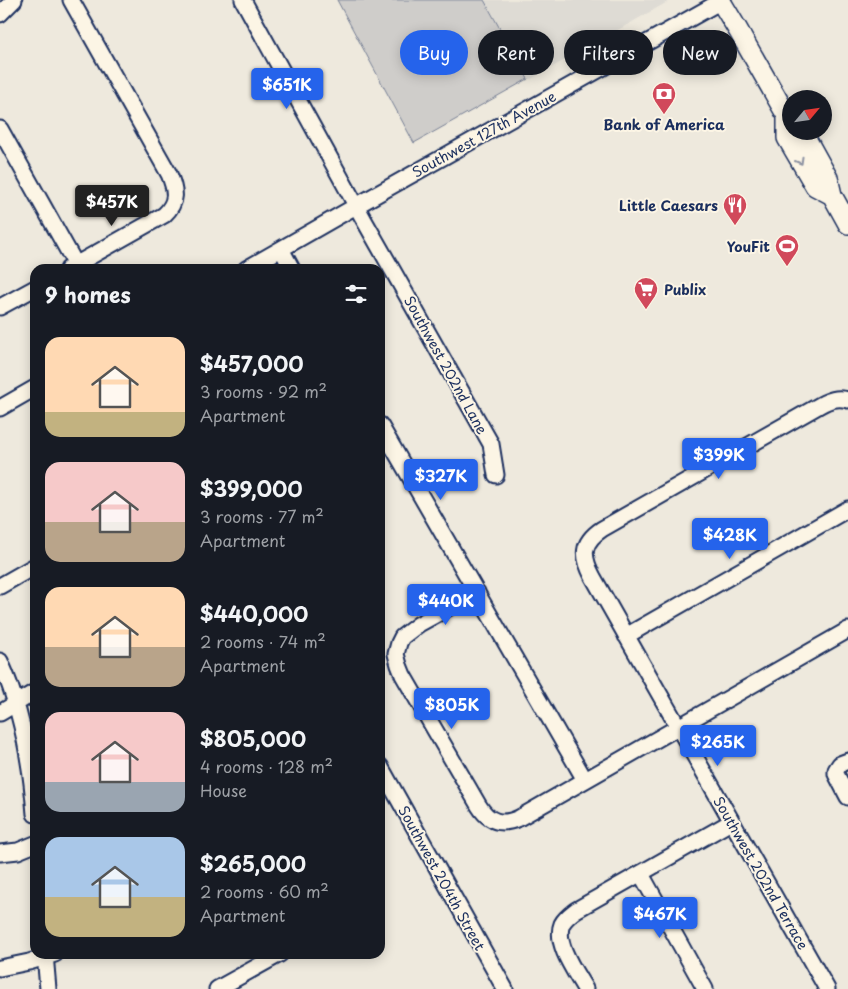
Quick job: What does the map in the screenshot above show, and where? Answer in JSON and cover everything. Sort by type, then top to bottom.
[{"type":"main road","points":[[721,0],[782,106]]},
{"type":"main road","points":[[788,140],[814,186],[832,195]]},
{"type":"main road","points":[[807,140],[828,178],[832,195],[848,224]]},
{"type":"street","points":[[0,14],[14,0]]},
{"type":"street","points":[[71,0],[169,174],[175,193],[173,204],[164,215],[77,264]]},
{"type":"street","name":"Southwest 202nd Lane","points":[[243,0],[356,206],[491,444],[496,475]]},
{"type":"street","name":"Southwest 127th Avenue","points":[[255,264],[721,0]]},
{"type":"street","points":[[0,129],[70,264]]},
{"type":"street","points":[[281,249],[289,264]]},
{"type":"street","points":[[0,307],[30,291]]},
{"type":"street","points":[[2,402],[30,390]]},
{"type":"street","name":"Southwest 202nd Terrace","points":[[827,989],[588,569],[584,554],[585,547],[592,537],[602,530],[820,405],[834,399],[847,399]]},
{"type":"street","points":[[385,434],[585,780]]},
{"type":"street","points":[[626,636],[848,509]]},
{"type":"street","points":[[0,586],[30,569]]},
{"type":"street","points":[[477,592],[412,628],[398,643],[396,654],[403,675],[479,806],[489,818],[502,823],[514,820],[848,630]]},
{"type":"street","points":[[0,660],[16,703],[27,747],[30,770]]},
{"type":"street","points":[[0,713],[30,695]]},
{"type":"street","points":[[848,761],[840,764],[836,774],[848,797]]},
{"type":"street","name":"Southwest 204th Street","points":[[385,775],[505,989]]},
{"type":"street","points":[[585,989],[560,940],[562,924],[570,914],[731,822]]},
{"type":"street","points":[[0,853],[18,851],[30,846]]},
{"type":"street","points":[[641,874],[706,989]]},
{"type":"street","points":[[0,968],[38,959]]},
{"type":"street","points":[[48,989],[49,959]]},
{"type":"street","points":[[217,989],[271,959]]},
{"type":"shaded area","points":[[337,0],[484,0],[501,30],[478,30],[478,75],[526,75],[528,79],[414,143]]},
{"type":"shaded area","points":[[484,0],[671,0],[618,30],[564,30],[564,60],[554,66],[554,30],[501,30]]},
{"type":"shaded area","points":[[526,75],[538,75],[531,79],[528,79]]},
{"type":"place","name":"Bank of America","points":[[664,115]]},
{"type":"place","name":"Little Caesars","points":[[735,226]]},
{"type":"place","name":"YouFit","points":[[787,267]]},
{"type":"place","name":"Publix","points":[[646,310]]}]
